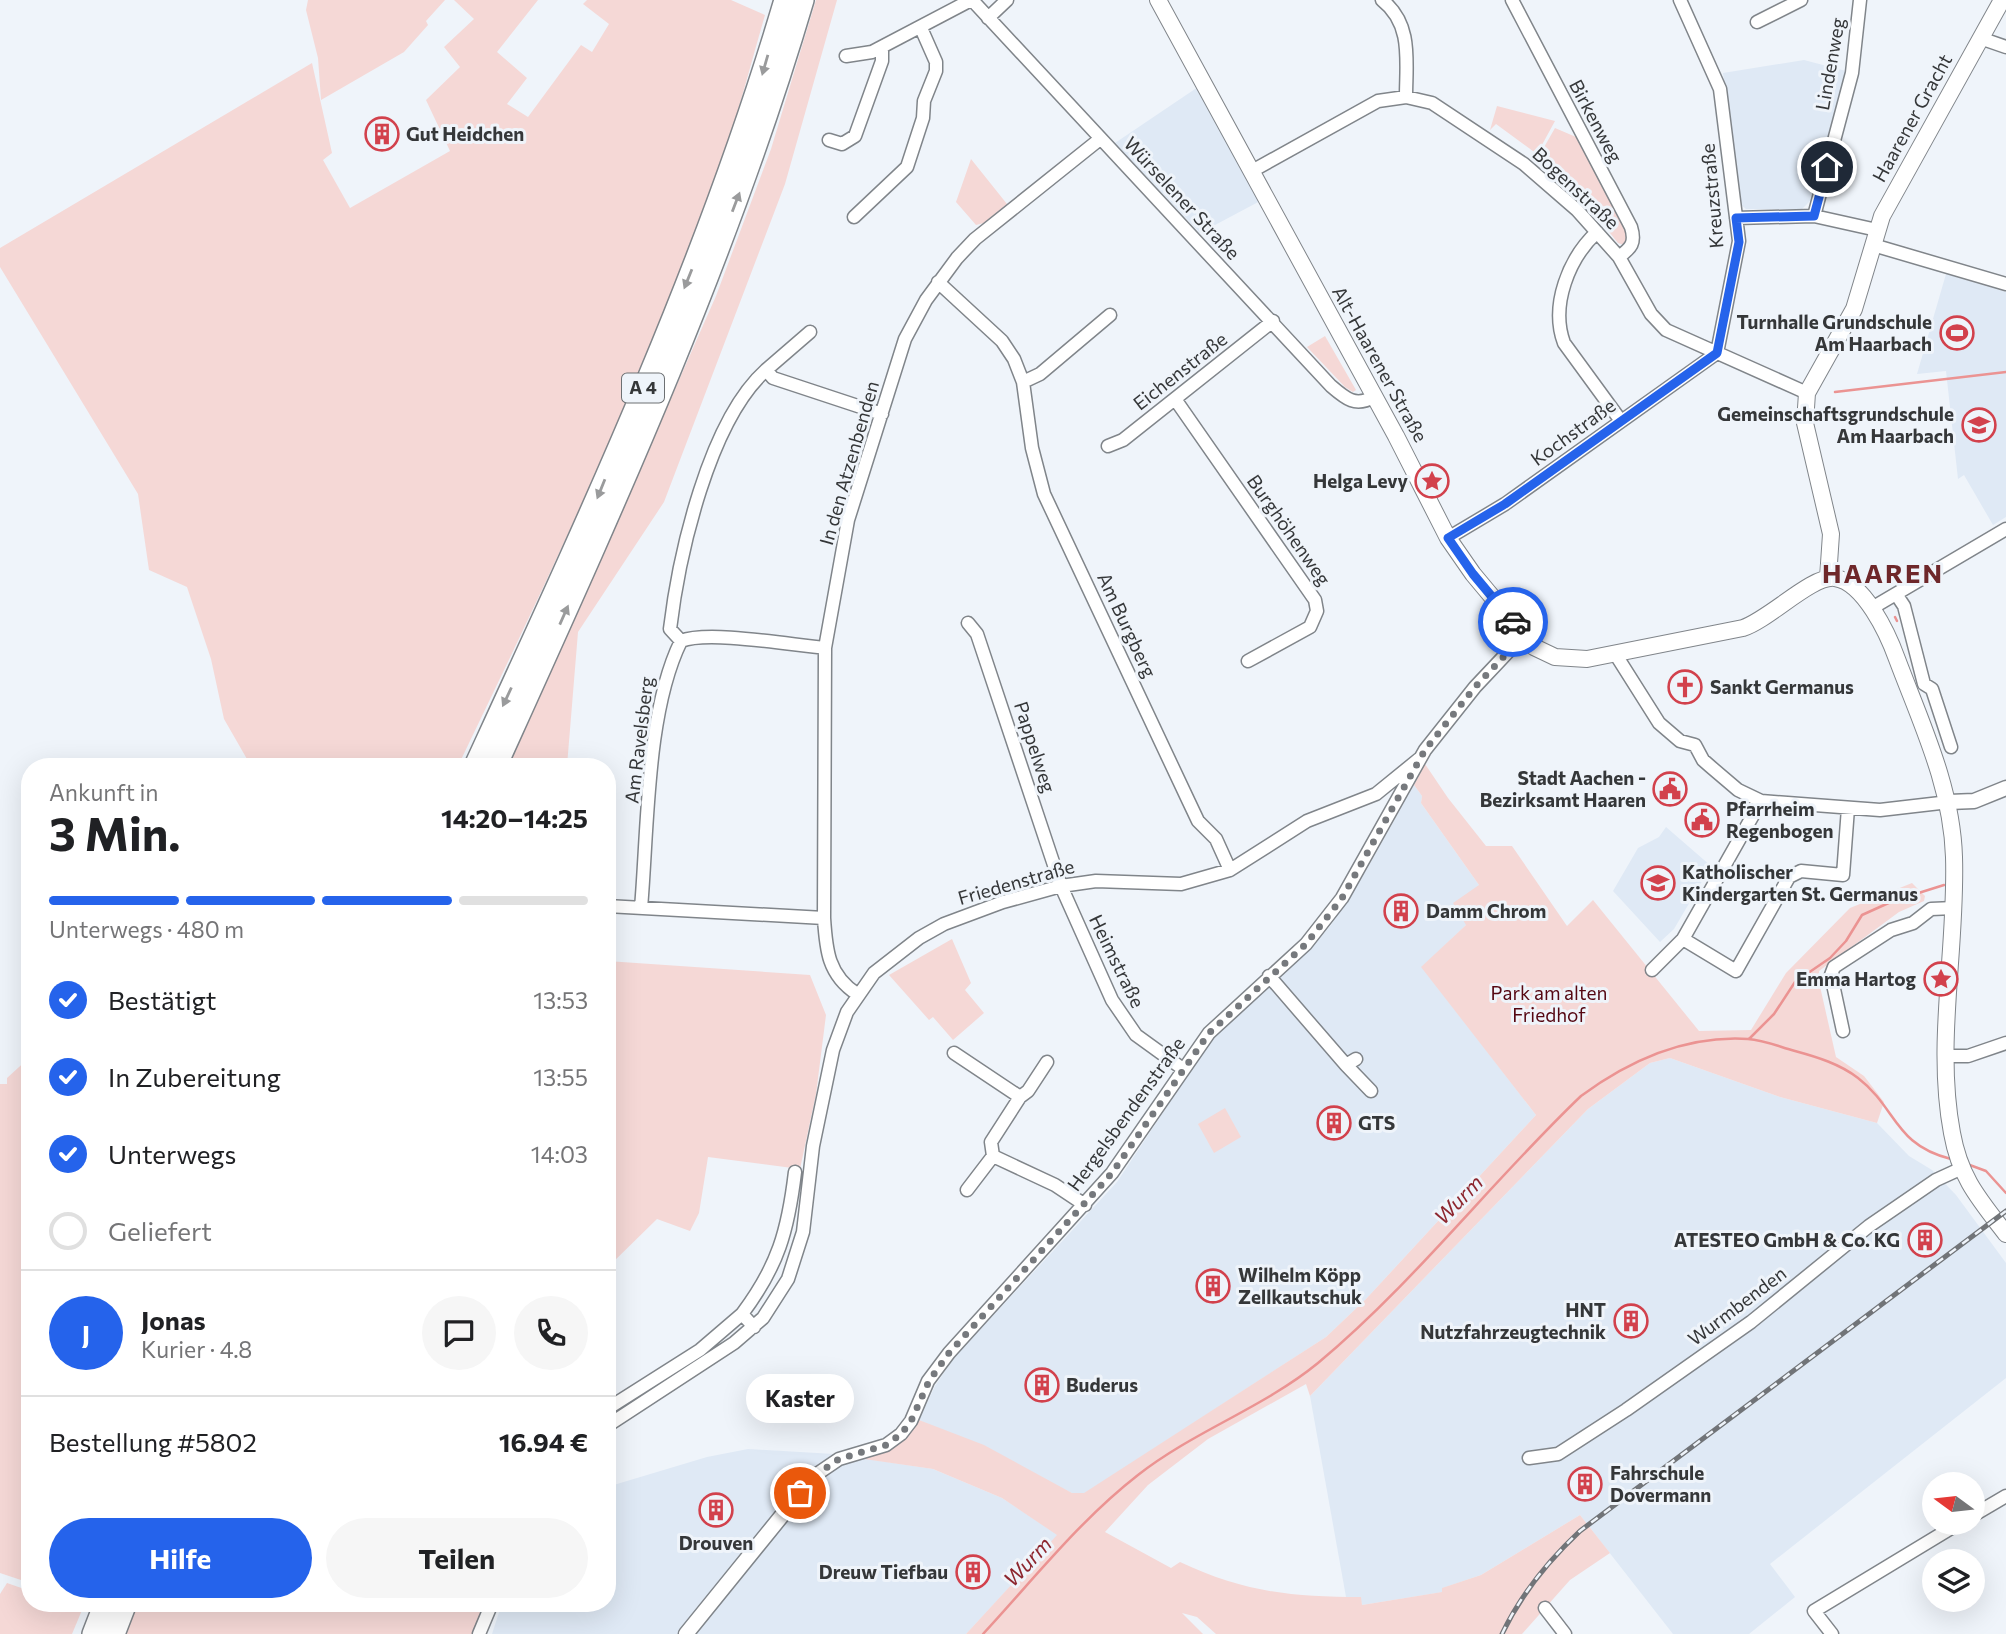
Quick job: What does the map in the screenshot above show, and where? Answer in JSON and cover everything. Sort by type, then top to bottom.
[{"type":"highway","name":"A 4","points":[[479,758],[585,528],[687,280],[723,189],[785,0]]},
{"type":"highway","name":"A 4","points":[[500,758],[600,536],[684,336],[745,178],[803,0]]},
{"type":"highway","points":[[104,1631],[105,1612]]},
{"type":"highway","points":[[104,1631],[119,1612]]},
{"type":"main road","name":"Alt-Haarener Straße","points":[[1157,0],[1252,171],[1448,538],[1473,574],[1538,650],[1555,657],[1587,659],[1759,623],[1814,583],[1828,578]]},
{"type":"main road","name":"Haarener Gracht","points":[[1828,578],[1831,534],[1805,423],[1807,393],[1854,309],[1875,238],[1907,167],[2002,0]]},
{"type":"main road","points":[[1828,578],[1852,584],[1871,608],[1901,669],[1917,688],[1949,802],[1954,856],[1954,908],[1947,1105],[1958,1163],[1971,1190],[2006,1234]]},
{"type":"street","name":"Würselener Straße","points":[[972,0],[1346,399],[1358,403],[1374,397]]},
{"type":"street","points":[[846,56],[857,56],[882,48],[972,0]]},
{"type":"street","points":[[988,18],[1007,0]]},
{"type":"street","points":[[1382,0],[1401,20],[1406,37],[1406,97]]},
{"type":"street","name":"Birkenweg","points":[[1512,0],[1631,227],[1634,237],[1631,247],[1619,257]]},
{"type":"street","name":"Kreuzstraße","points":[[1680,0],[1720,89],[1739,242],[1717,353]]},
{"type":"street","points":[[1757,22],[1801,0]]},
{"type":"street","name":"Lindenweg","points":[[1814,216],[1852,73],[1860,0]]},
{"type":"street","points":[[854,217],[907,167],[923,118],[924,101],[936,71],[936,62],[921,28]]},
{"type":"street","points":[[1980,38],[2006,47]]},
{"type":"street","points":[[829,140],[842,144],[855,136],[882,61],[882,48]]},
{"type":"street","name":"Bogenstraße","points":[[1252,171],[1378,101],[1406,97],[1432,103],[1497,144],[1550,184],[1619,257],[1656,323],[1807,393]]},
{"type":"street","name":"In den Atzenbenden","points":[[857,994],[834,973],[827,954],[824,918],[825,648],[848,520],[913,320],[938,282],[975,239],[1100,139]]},
{"type":"street","points":[[1736,218],[1814,216],[2006,284]]},
{"type":"street","points":[[1597,232],[1584,244],[1571,265],[1562,293],[1559,323],[1564,343],[1621,421]]},
{"type":"street","name":"Am Burgberg","points":[[938,282],[1002,341],[1014,359],[1023,382],[1032,448],[1044,494],[1198,821],[1216,839],[1230,870]]},
{"type":"street","points":[[1023,382],[1040,374],[1110,315]]},
{"type":"street","name":"Eichenstraße","points":[[1108,446],[1123,440],[1273,321]]},
{"type":"street","points":[[810,332],[747,385],[702,485],[693,513],[670,629],[681,641],[690,638],[713,638],[825,648]]},
{"type":"street","name":"Kochstraße","points":[[1448,538],[1505,504],[1717,353]]},
{"type":"street","points":[[766,370],[773,378],[882,414]]},
{"type":"street","name":"Burghöhenweg","points":[[1175,399],[1315,600],[1317,611],[1310,626],[1248,661]]},
{"type":"street","points":[[1871,608],[2006,529]]},
{"type":"street","points":[[1896,594],[1904,606],[1918,654],[1917,688],[1932,689],[1951,747]]},
{"type":"street","name":"Pappelweg","points":[[968,623],[977,634],[1061,886]]},
{"type":"street","name":"Friedenstraße","points":[[1393,808],[1419,759],[1475,687],[1524,635]]},
{"type":"street","name":"Am Ravelsberg","points":[[641,908],[654,754],[667,669],[681,641]]},
{"type":"street","points":[[1616,655],[1659,723],[1680,741],[1690,741],[1699,748],[1703,760],[1738,790],[1761,801],[1897,810],[1974,801],[2006,788]]},
{"type":"street","points":[[1901,669],[1917,663]]},
{"type":"street","name":"Friedenstraße","points":[[616,1420],[708,1362],[754,1327],[772,1306],[797,1258],[813,1146],[833,1050],[857,994],[874,973],[919,938],[944,924],[975,911],[1061,886],[1096,881],[1181,884],[1230,870],[1307,821],[1376,794],[1419,759]]},
{"type":"street","points":[[1376,794],[1393,808]]},
{"type":"street","points":[[1653,970],[1683,939],[1761,801]]},
{"type":"street","name":"Hergelsbendenstraße","points":[[814,1476],[839,1459],[886,1445],[901,1434],[911,1421],[929,1381],[949,1353],[1112,1173],[1209,1033],[1306,944],[1326,920],[1393,808]]},
{"type":"street","points":[[1683,939],[1736,971],[1789,877],[1801,871],[1843,875],[1848,808]]},
{"type":"street","name":"Heimstraße","points":[[1061,886],[1126,1024],[1146,1043],[1183,1069]]},
{"type":"street","points":[[616,907],[824,918]]},
{"type":"street","points":[[1843,1031],[1831,975],[1834,967],[1891,930],[1913,923],[1931,909],[1954,908]]},
{"type":"street","points":[[1269,976],[1351,1062],[1371,1091]]},
{"type":"street","points":[[1947,1056],[1968,1056],[2006,1043]]},
{"type":"street","points":[[954,1053],[1020,1097]]},
{"type":"street","points":[[967,1190],[993,1156],[991,1142],[1047,1062]]},
{"type":"street","points":[[993,1156],[1055,1185],[1085,1205]]},
{"type":"street","name":"Wurmbenden","points":[[1529,1458],[1558,1454],[1626,1410],[1751,1322],[1869,1226],[1958,1163]]},
{"type":"street","points":[[616,1403],[700,1350],[742,1314],[765,1284],[779,1256],[788,1223],[795,1172]]},
{"type":"street","points":[[742,1314],[754,1327]]},
{"type":"street","points":[[686,1634],[814,1476]]},
{"type":"street","points":[[1985,1508],[2006,1496]]},
{"type":"street","points":[[1832,1634],[1814,1611],[1940,1535]]},
{"type":"street","points":[[1545,1608],[1565,1634]]},
{"type":"street","points":[[479,1634],[488,1612]]},
{"type":"shaded area","points":[[1804,60],[1846,71],[1811,200],[1802,209],[1746,209],[1740,204],[1723,73]]},
{"type":"shaded area","points":[[1198,87],[1262,200],[1200,233],[1115,143]]},
{"type":"shaded area","name":"Gemeinschaftsgrundschule Am Haarbach","points":[[1946,274],[2006,292],[2006,517],[1993,525],[1964,475],[1958,479],[1946,371],[1917,374]]},
{"type":"shaded area","points":[[1414,785],[1422,796],[1421,803],[1479,885],[1466,925],[1422,967],[1536,1115],[1366,1299],[1326,1337],[1084,1494],[1072,1493],[919,1420],[935,1386],[953,1359],[1117,1182],[1213,1037],[1245,1005],[1313,946],[1331,925],[1367,869]]},
{"type":"shaded area","name":"Katholischer Kindergarten St. Germanus","points":[[1666,827],[1711,866],[1674,929],[1660,942],[1613,891],[1638,848],[1659,837]]},
{"type":"shaded area","points":[[1670,1058],[1780,1097],[1877,1123],[1909,1156],[1932,1170],[1956,1195],[2006,1263],[2006,1378],[1770,1564],[1795,1597],[1749,1634],[1673,1634],[1580,1515],[1481,1575],[1443,1588],[1443,1592],[1362,1605],[1360,1597],[1346,1597],[1310,1396],[1588,1109],[1650,1063]]},
{"type":"shaded area","points":[[748,1449],[834,1454],[933,1469],[1002,1498],[1058,1535],[966,1634],[492,1634],[499,1612],[616,1612],[616,1484],[707,1457]]},
{"type":"green space","points":[[308,0],[445,0],[426,21],[428,25],[404,52],[321,100],[318,58],[306,10]]},
{"type":"green space","points":[[454,0],[538,0],[497,52],[527,78],[507,104],[528,117],[581,45],[592,52],[609,24],[583,4],[587,0],[731,0],[765,15],[726,148],[667,306],[601,461],[462,758],[246,758],[224,719],[211,659],[187,587],[149,570],[138,494],[0,267],[0,248],[312,63],[332,153],[323,160],[350,208],[450,151],[426,100],[460,67],[444,47],[474,19]]},
{"type":"green space","points":[[816,0],[837,0],[785,184],[664,502],[578,632],[568,758],[513,758],[716,296],[771,149]]},
{"type":"green space","points":[[1497,106],[1555,121],[1537,154],[1496,124],[1490,130]]},
{"type":"green space","points":[[1555,128],[1576,137],[1627,232],[1628,240],[1624,245],[1618,243],[1606,228],[1611,222],[1539,156]]},
{"type":"green space","points":[[971,159],[1007,204],[984,223],[976,225],[956,202]]},
{"type":"green space","points":[[1325,336],[1356,390],[1353,392],[1307,347]]},
{"type":"green space","name":"Park am alten Friedhof","points":[[1425,764],[1486,846],[1512,846],[1567,926],[1593,900],[1699,1031],[1751,1030],[1786,973],[1850,908],[1912,883],[1925,896],[1924,901],[1899,912],[1819,971],[1819,982],[1836,1057],[1864,1076],[1884,1102],[1877,1123],[1780,1097],[1670,1058],[1650,1063],[1588,1109],[1310,1396],[1306,1384],[1208,1439],[1148,1485],[1105,1532],[1171,1568],[1180,1562],[1225,1580],[1268,1591],[1312,1596],[1361,1597],[1362,1605],[1442,1592],[1442,1588],[1481,1575],[1580,1515],[1610,1553],[1570,1580],[1522,1634],[1216,1634],[1197,1617],[1182,1613],[1203,1634],[966,1634],[1057,1535],[1002,1498],[933,1469],[864,1459],[903,1440],[919,1420],[984,1445],[1072,1493],[1084,1493],[1326,1337],[1366,1299],[1536,1115],[1421,967],[1466,925],[1453,903],[1479,885],[1421,803],[1422,796],[1414,785]]},
{"type":"green space","points":[[952,939],[971,983],[965,990],[984,1013],[953,1040],[933,1017],[929,1020],[889,975]]},
{"type":"green space","points":[[616,962],[810,975],[826,1015],[816,1094],[800,1169],[708,1157],[699,1213],[690,1231],[657,1219],[616,1259]]},
{"type":"green space","points":[[21,1065],[21,1580],[0,1573],[0,1084],[7,1084],[7,1078]]},
{"type":"green space","points":[[1225,1108],[1241,1137],[1214,1153],[1198,1124]]},
{"type":"green space","points":[[7,1583],[21,1588],[21,1612],[81,1612],[72,1634],[0,1634],[0,1594]]},
{"type":"green space","points":[[134,1612],[482,1612],[473,1634],[125,1634]]},
{"type":"waterway","points":[[1835,392],[2006,372]]},
{"type":"waterway","points":[[1895,617],[1897,621]]},
{"type":"waterway","points":[[1749,1039],[1774,1014],[1795,982],[1830,958],[1846,941],[1862,915],[1893,901],[1944,885]]},
{"type":"waterway","name":"Wurm","points":[[983,1634],[1096,1511],[1160,1459],[1275,1393],[1318,1363],[1387,1300],[1581,1096],[1639,1061],[1681,1046],[1725,1039],[1760,1041],[1812,1056],[1836,1065],[1858,1078],[1918,1145],[1951,1159]]},
{"type":"waterway","name":"Wurm","points":[[1967,1164],[1986,1171],[2006,1193]]},
{"type":"railway","points":[[1502,1634],[1536,1579],[1580,1531],[2006,1211]]},
{"type":"way so far","points":[[800,1493],[814,1476],[839,1459],[874,1450],[901,1434],[911,1421],[929,1381],[949,1353],[1112,1173],[1209,1033],[1306,944],[1326,920],[1342,898],[1425,750],[1475,687],[1524,635],[1513,622]]},
{"type":"place","name":"Gut Heidchen","points":[[382,134]]},
{"type":"place","name":"Turnhalle Grundschule Am Haarbach","points":[[1957,333]]},
{"type":"place","name":"Gemeinschaftsgrundschule Am Haarbach","points":[[1979,425]]},
{"type":"place","name":"Helga Levy","points":[[1432,481]]},
{"type":"place","name":"Sankt Germanus","points":[[1685,687]]},
{"type":"place","name":"Stadt Aachen - Bezirksamt Haaren","points":[[1670,789]]},
{"type":"place","name":"Pfarrheim Regenbogen","points":[[1702,820]]},
{"type":"place","name":"Katholischer Kindergarten St. Germanus","points":[[1658,883]]},
{"type":"place","name":"Damm Chrom","points":[[1401,911]]},
{"type":"place","name":"Emma Hartog","points":[[1941,979]]},
{"type":"place","name":"GTS","points":[[1334,1123]]},
{"type":"place","name":"ATESTEO GmbH & Co. KG","points":[[1925,1240]]},
{"type":"place","name":"Wilhelm Köpp Zellkautschuk","points":[[1213,1286]]},
{"type":"place","name":"HNT Nutzfahrzeugtechnik","points":[[1631,1321]]},
{"type":"place","name":"Buderus","points":[[1042,1385]]},
{"type":"place","name":"Fahrschule Dovermann","points":[[1585,1484]]},
{"type":"place","name":"Kaster","points":[[800,1493]]},
{"type":"place","name":"Drouven","points":[[716,1510]]},
{"type":"place","name":"Dreuw Tiefbau","points":[[973,1572]]},
{"type":"district","name":"HAAREN","points":[[1883,574]]},
{"type":"route","points":[[1513,622],[1473,574],[1448,538],[1505,504],[1717,353],[1739,242],[1736,218],[1814,216],[1827,167]]}]
